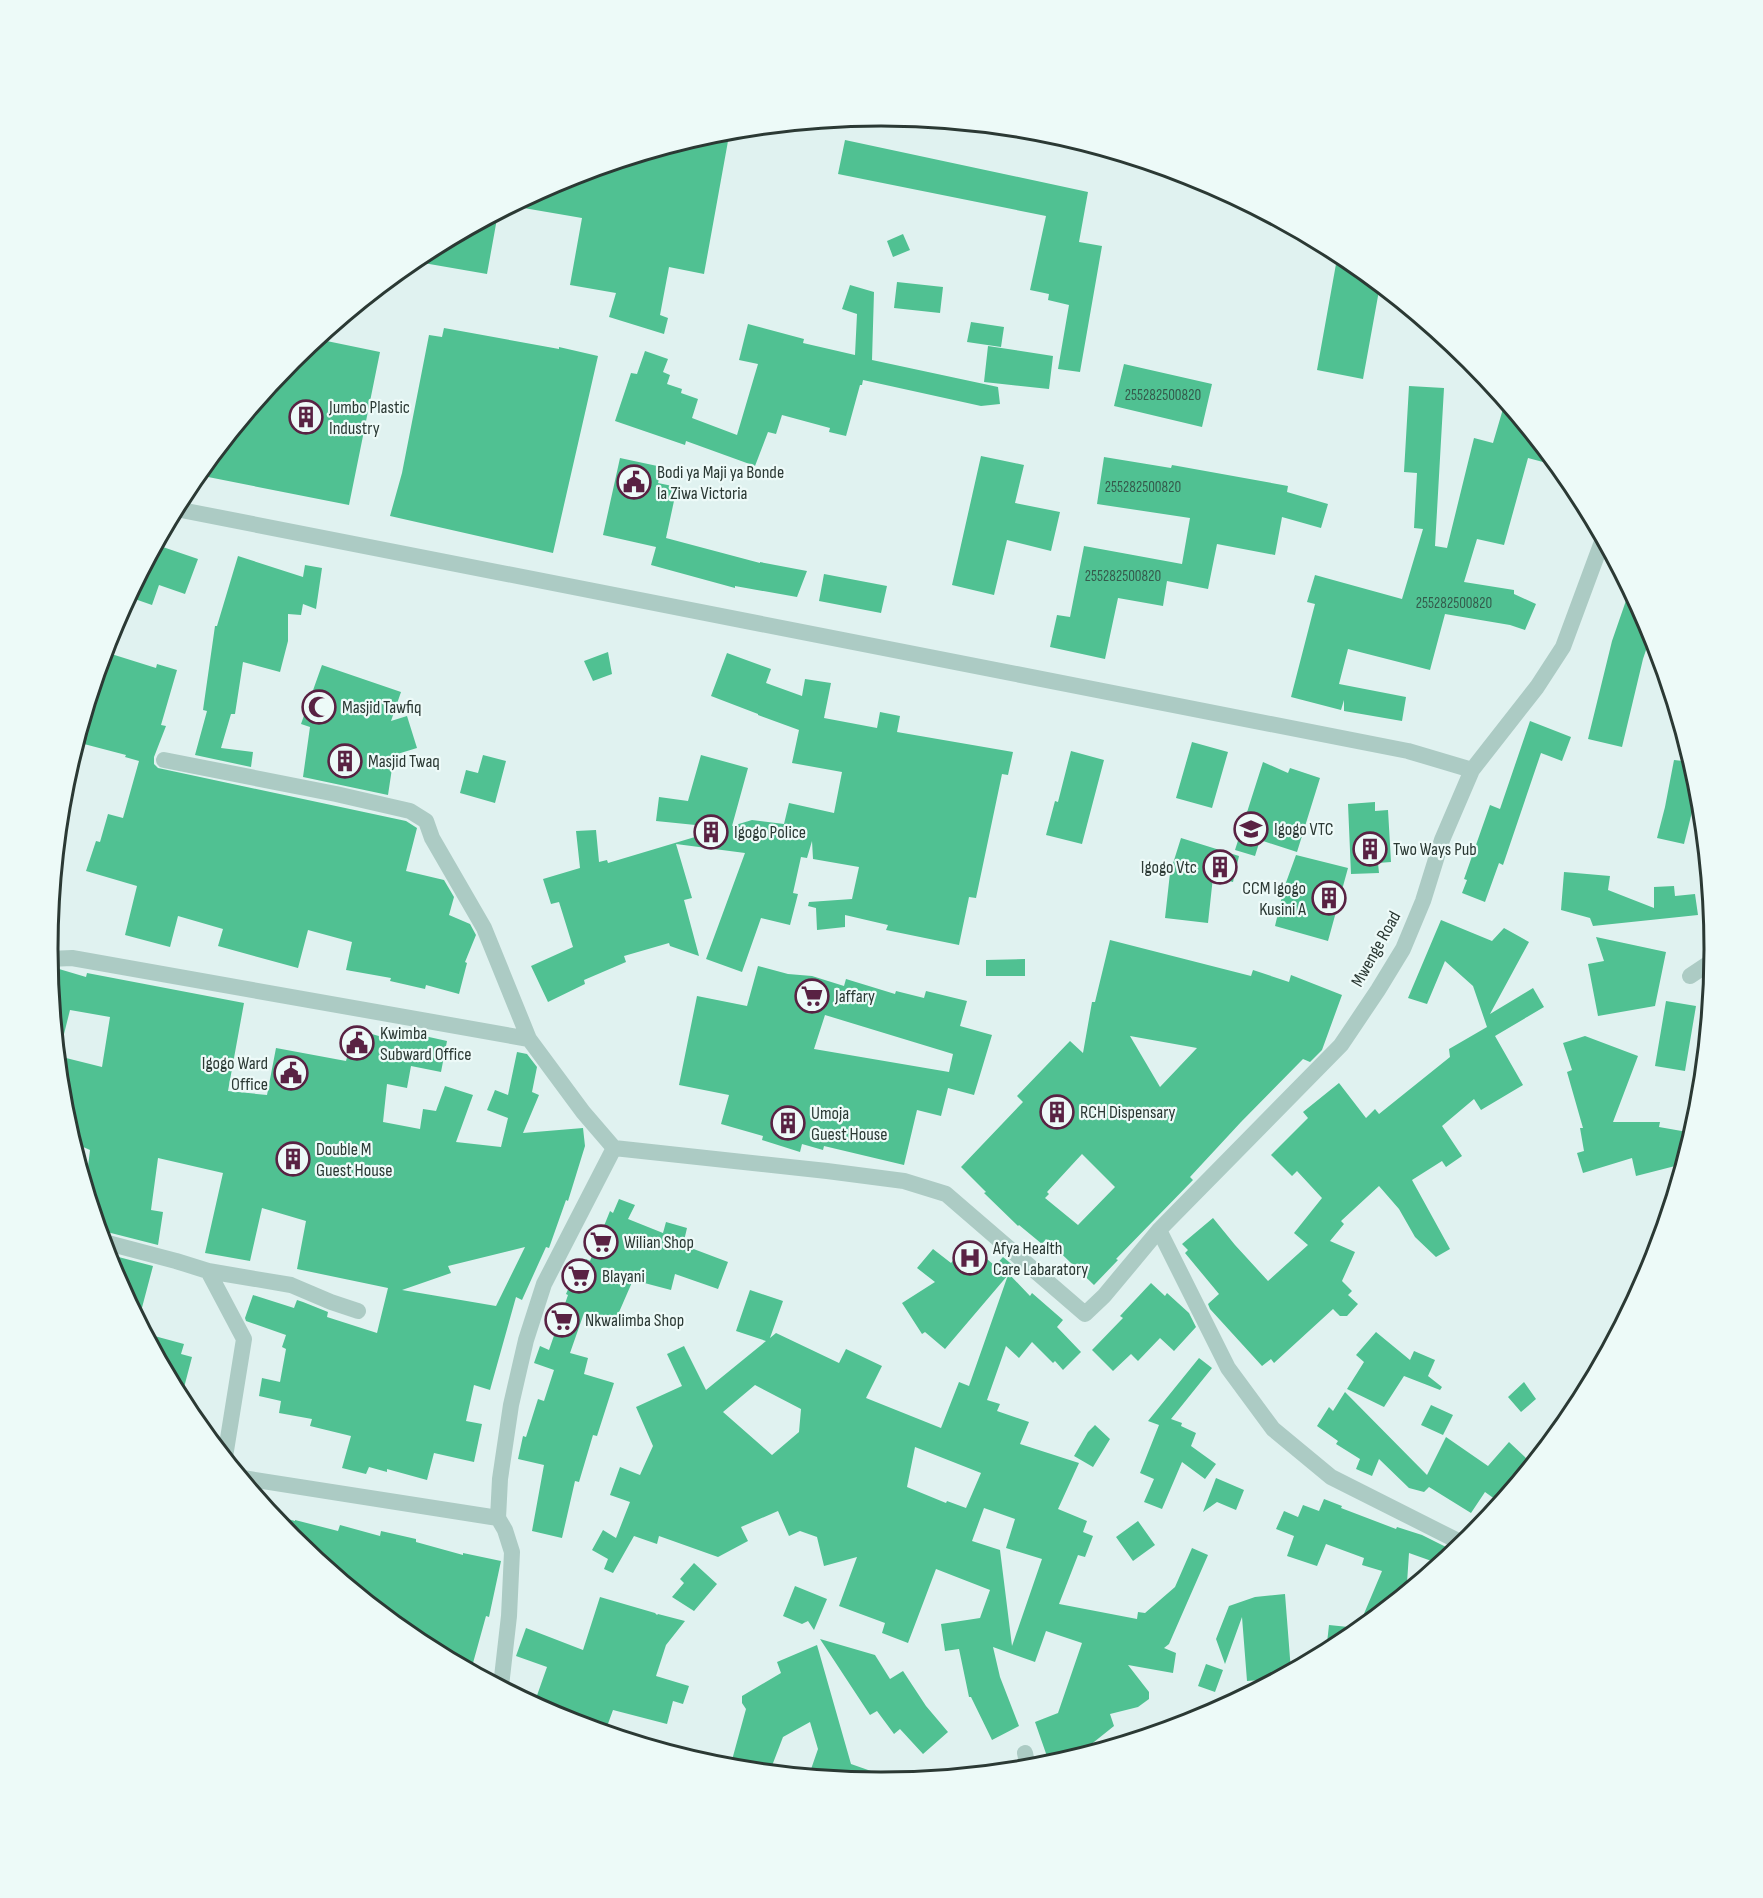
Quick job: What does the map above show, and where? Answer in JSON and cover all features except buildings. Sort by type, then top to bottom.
[{"type":"street","points":[[185,511],[1408,752],[1472,770]]},
{"type":"street","name":"Mwenge Road","points":[[614,1148],[903,1181],[946,1194],[1085,1314],[1104,1296],[1160,1230],[1341,1045],[1403,949],[1424,901],[1442,840],[1472,770],[1537,687],[1563,647],[1600,548]]},
{"type":"street","points":[[164,760],[346,796],[410,811],[426,821],[432,838],[484,928],[529,1039],[583,1112],[614,1148],[544,1284],[526,1340],[511,1405],[500,1479],[498,1518],[505,1530],[512,1552],[509,1616],[502,1679]]},
{"type":"street","points":[[58,959],[72,958],[529,1039]]},
{"type":"street","points":[[1690,976],[1704,967]]},
{"type":"street","points":[[1160,1230],[1190,1295],[1228,1368],[1273,1429],[1331,1477],[1454,1539]]},
{"type":"street","points":[[114,1245],[208,1272],[291,1285],[358,1311]]},
{"type":"street","points":[[208,1272],[244,1339],[227,1447]]},
{"type":"street","points":[[253,1480],[498,1518]]},
{"type":"place","name":"Jumbo Plastic Industry","points":[[306,417]]},
{"type":"place","name":"Bodi ya Maji ya Bonde la Ziwa Victoria","points":[[634,482]]},
{"type":"place","name":"Masjid Tawfiq","points":[[319,707]]},
{"type":"place","name":"Masjid Twaq","points":[[345,761]]},
{"type":"place","name":"Igogo VTC","points":[[1251,829]]},
{"type":"place","name":"Igogo Police","points":[[711,832]]},
{"type":"place","name":"Two Ways Pub","points":[[1370,849]]},
{"type":"place","name":"Igogo Vtc","points":[[1220,867]]},
{"type":"place","name":"CCM Igogo Kusini A","points":[[1329,898]]},
{"type":"place","name":"Jaffary","points":[[812,996]]},
{"type":"place","name":"Kwimba Subward Office","points":[[357,1043]]},
{"type":"place","name":"Igogo Ward Office","points":[[291,1073]]},
{"type":"place","name":"RCH Dispensary","points":[[1057,1112]]},
{"type":"place","name":"Umoja Guest House","points":[[788,1123]]},
{"type":"place","name":"Double M Guest House","points":[[293,1159]]},
{"type":"place","name":"Wilian Shop","points":[[601,1242]]},
{"type":"place","name":"Afya Health Care Labaratory","points":[[970,1258]]},
{"type":"place","name":"Blayani","points":[[579,1276]]},
{"type":"place","name":"Nkwalimba Shop","points":[[562,1320]]}]
